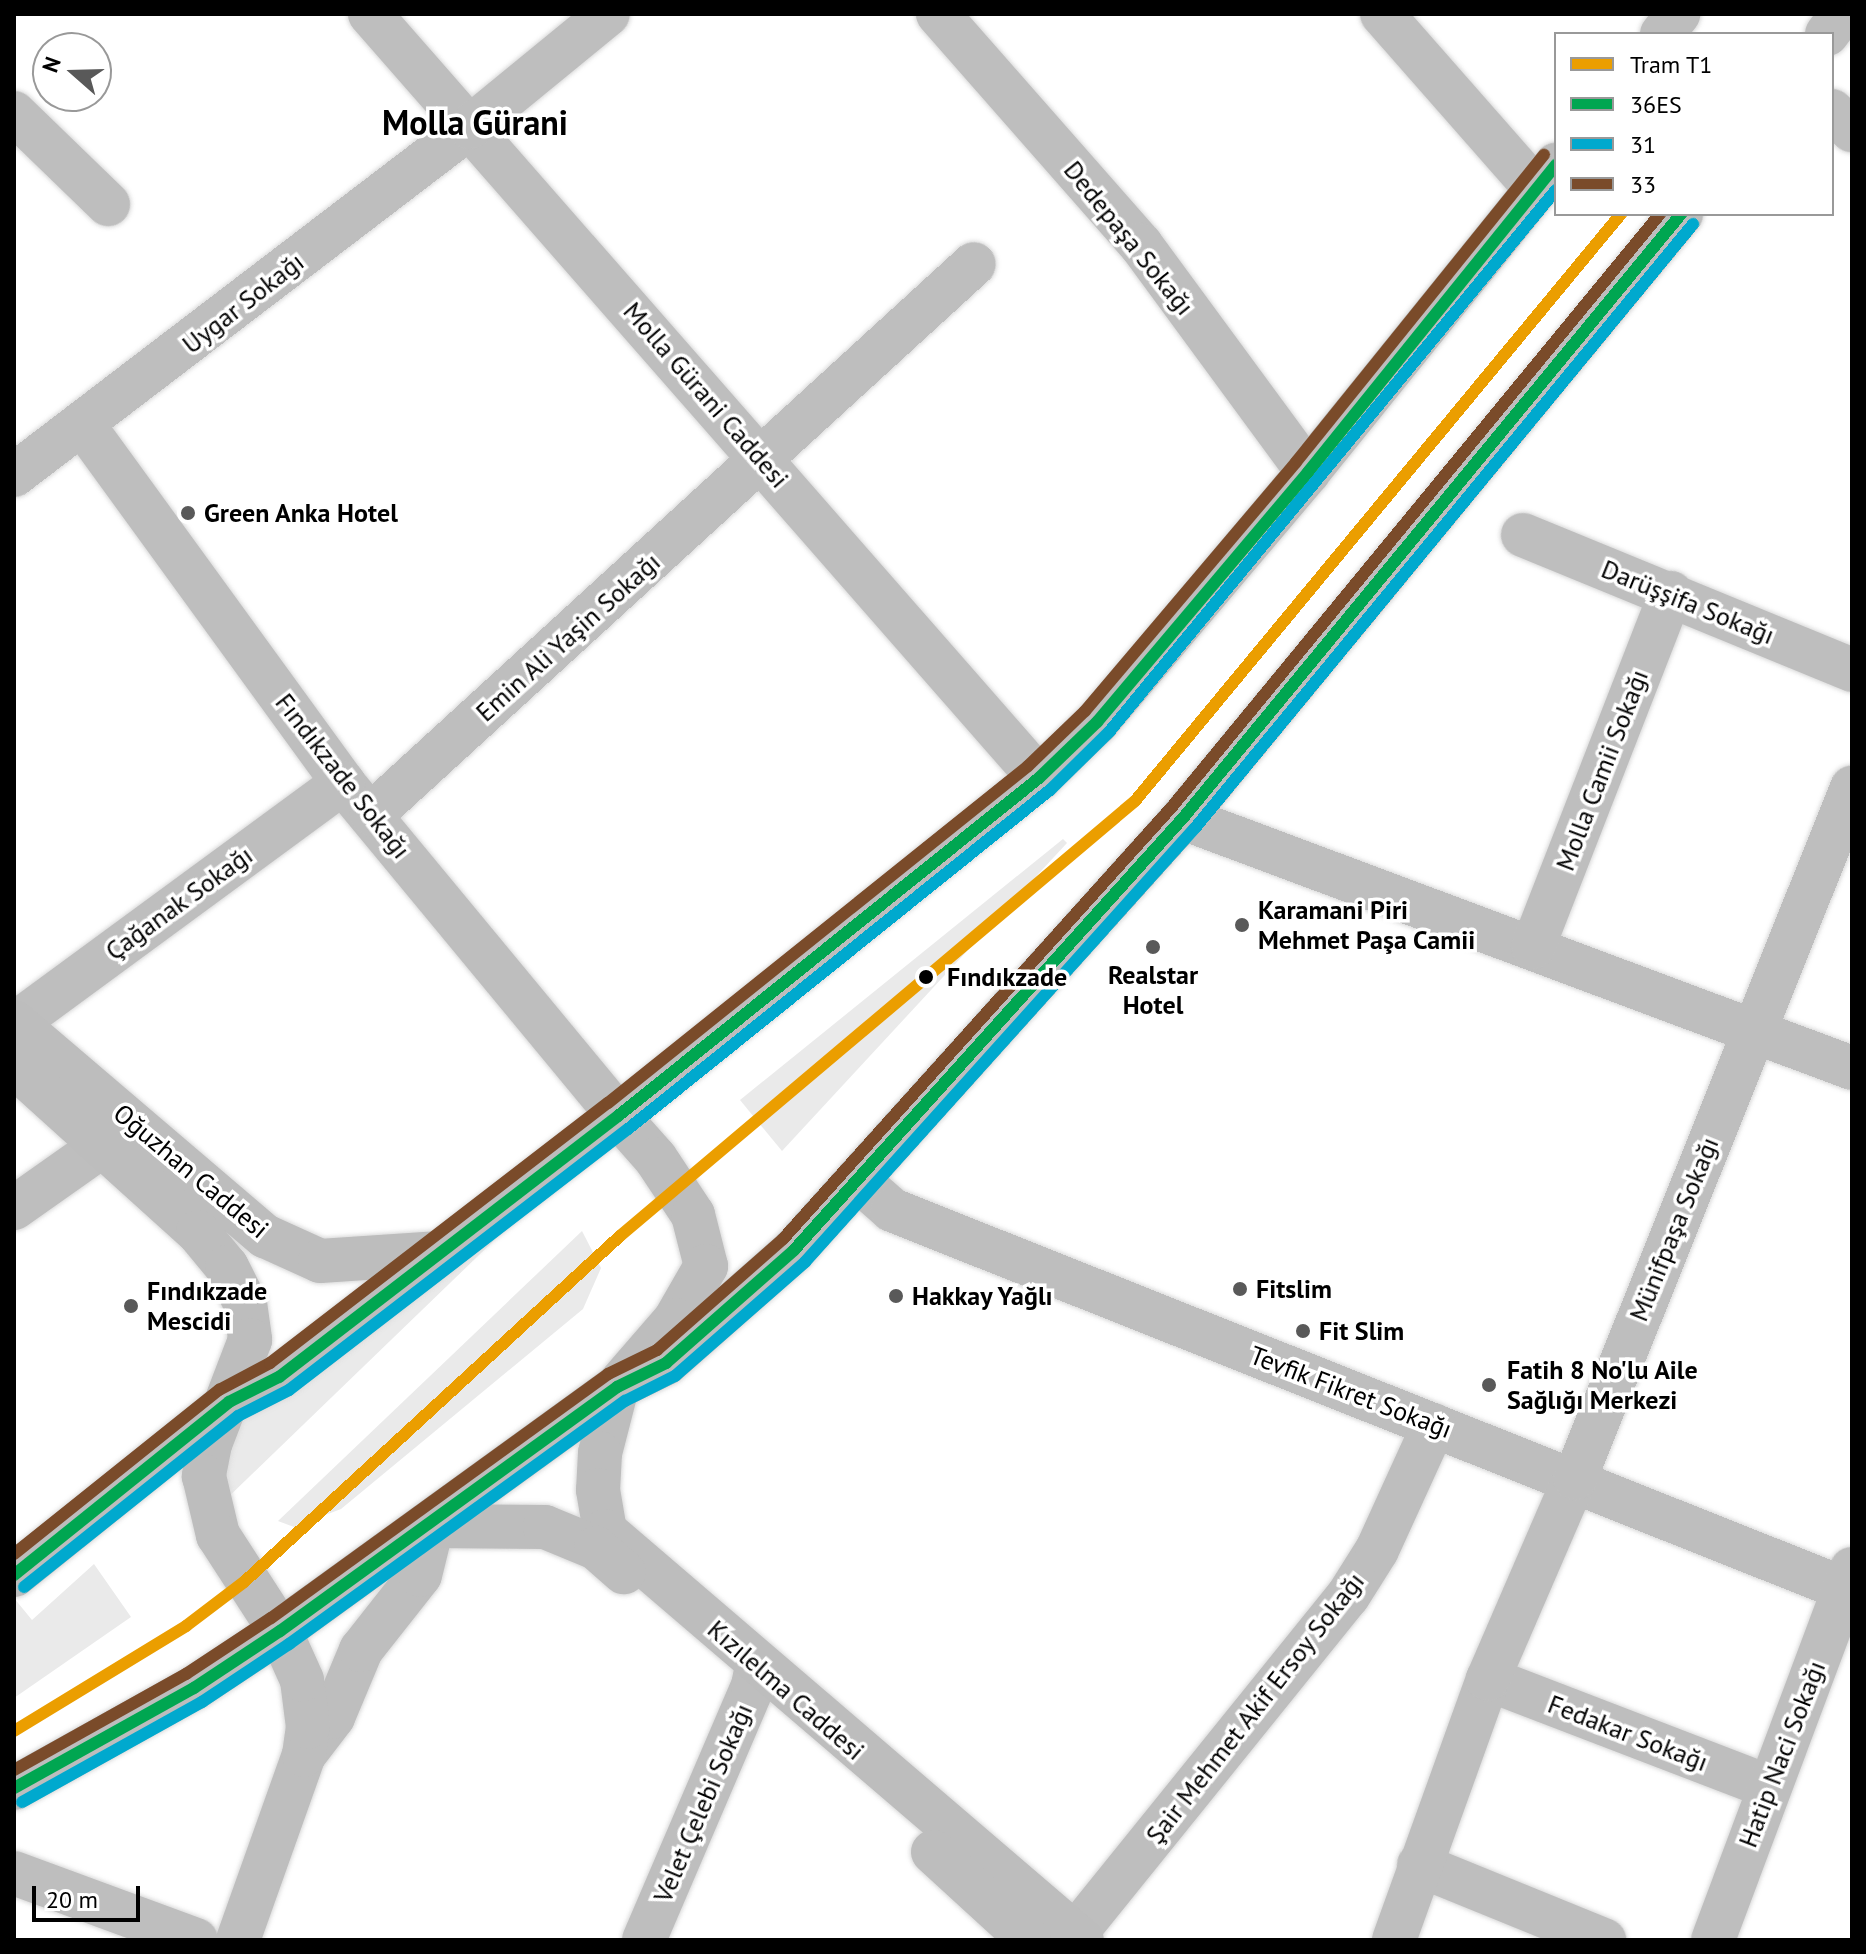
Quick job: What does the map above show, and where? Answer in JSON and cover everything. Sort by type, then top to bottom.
[{"type":"main road","points":[[1664,32],[1678,14]]},
{"type":"main road","points":[[1828,32],[1842,14]]},
{"type":"main road","points":[[14,1575],[229,1402],[279,1377],[618,1116],[1039,778],[1097,722],[1308,472],[1546,177]]},
{"type":"main road","points":[[14,1788],[194,1688],[432,1526],[617,1387],[666,1363],[716,1323],[858,1180],[1183,818],[1679,216]]},
{"type":"main road","name":"Oğuzhan Caddesi","points":[[15,1023],[265,1236],[320,1261],[440,1253]]},
{"type":"main road","name":"Oğuzhan Caddesi","points":[[14,1066],[198,1232],[227,1267],[250,1322],[250,1340],[206,1465],[208,1505],[233,1563],[280,1631]]},
{"type":"main road","points":[[617,1387],[675,1320],[706,1266],[693,1215],[656,1159],[618,1116]]},
{"type":"main road","name":"Kızılelma Caddesi","points":[[617,1387],[600,1453],[598,1490],[605,1531],[1029,1940]]},
{"type":"main road","name":"Kızılelma Caddesi","points":[[432,1526],[545,1527],[596,1548],[1076,1938]]},
{"type":"street","name":"Molla Gürani Caddesi","points":[[370,14],[764,460],[1039,778]]},
{"type":"street","name":"Uygar Sokağı","points":[[14,475],[84,426],[470,127],[608,14]]},
{"type":"street","name":"Dedepaşa Sokağı","points":[[938,14],[1141,245],[1308,472]]},
{"type":"street","points":[[1382,14],[1546,177]]},
{"type":"street","points":[[14,113],[108,204]]},
{"type":"street","points":[[1834,113],[1852,130]]},
{"type":"street","name":"Emin Ali Yaşin Sokağı","points":[[357,799],[764,460],[974,264]]},
{"type":"street","name":"Fındıkzade Sokağı","points":[[84,426],[357,799],[618,1116]]},
{"type":"street","name":"Darüşşifa Sokağı","points":[[1523,535],[1671,593],[1852,670]]},
{"type":"street","name":"Molla Camii Sokağı","points":[[1533,947],[1671,593]]},
{"type":"street","name":"Münifpaşa Sokağı","points":[[1394,1940],[1488,1679],[1575,1478],[1852,788]]},
{"type":"street","name":"Çağanak Sokağı","points":[[15,1023],[357,799]]},
{"type":"street","points":[[1183,818],[1852,1068]]},
{"type":"street","points":[[14,1208],[102,1146]]},
{"type":"street","name":"Tevfik Fikret Sokağı","points":[[858,1180],[892,1210],[1434,1425],[1849,1584]]},
{"type":"street","name":"Şair Mehmet Akif Ersoy Sokağı","points":[[1076,1938],[1348,1596],[1377,1550],[1434,1425]]},
{"type":"street","points":[[304,1755],[333,1717],[361,1650],[420,1575],[432,1526]]},
{"type":"street","name":"Hatip Naci Sokağı","points":[[1713,1940],[1849,1584]]},
{"type":"street","points":[[238,1940],[304,1755],[308,1727],[302,1680],[280,1631]]},
{"type":"street","name":"Velet Çelebi Sokağı","points":[[644,1940],[755,1675]]},
{"type":"street","name":"Fedakar Sokağı","points":[[1488,1679],[1769,1787]]},
{"type":"street","points":[[1419,1865],[1604,1940]]},
{"type":"street","points":[[14,1873],[196,1940]]},
{"type":"shaded area","points":[[1063,839],[1067,843],[782,1151],[740,1100]]},
{"type":"shaded area","points":[[536,1200],[219,1506],[209,1441]]},
{"type":"shaded area","points":[[582,1231],[601,1268],[583,1309],[341,1509],[294,1527],[278,1521]]},
{"type":"shaded area","points":[[94,1564],[131,1617],[14,1698],[14,1598],[32,1620]]},
{"type":"tram line","name":"T1","points":[[14,1731],[186,1626],[244,1582],[620,1236],[1135,801],[1619,216]]},
{"type":"transit line","name":"33","points":[[14,1554],[219,1390],[270,1363],[608,1103],[1028,766],[1085,711],[1296,462],[1544,155]]},
{"type":"transit line","name":"36ES","points":[[14,1575],[229,1402],[279,1377],[618,1116],[1039,778],[1097,722],[1308,472],[1554,167]]},
{"type":"transit line","name":"31","points":[[24,1587],[238,1416],[289,1390],[628,1129],[1050,790],[1109,732],[1554,192]]},
{"type":"transit line","name":"33","points":[[14,1770],[186,1674],[271,1618],[608,1374],[657,1350],[783,1239],[1171,808],[1658,216]]},
{"type":"transit line","name":"36ES","points":[[14,1788],[194,1688],[280,1631],[617,1387],[666,1363],[794,1250],[1183,818],[1679,216]]},
{"type":"transit line","name":"31","points":[[22,1802],[202,1702],[289,1644],[625,1401],[675,1376],[805,1262],[1195,828],[1693,224]]},
{"type":"place","name":"Green Anka Hotel","points":[[188,513]]},
{"type":"place","name":"Karamani Piri Mehmet Paşa Camii","points":[[1242,925]]},
{"type":"place","name":"Realstar Hotel","points":[[1153,947]]},
{"type":"place","name":"Fındıkzade","points":[[926,977]]},
{"type":"place","name":"Fitslim","points":[[1240,1289]]},
{"type":"place","name":"Hakkay Yağlı","points":[[896,1296]]},
{"type":"place","name":"Fındıkzade Mescidi","points":[[131,1306]]},
{"type":"place","name":"Fit Slim","points":[[1303,1331]]},
{"type":"place","name":"Fatih 8 No'lu Aile Sağlığı Merkezi","points":[[1489,1385]]},
{"type":"district","name":"Molla Gürani","points":[[475,123]]}]
